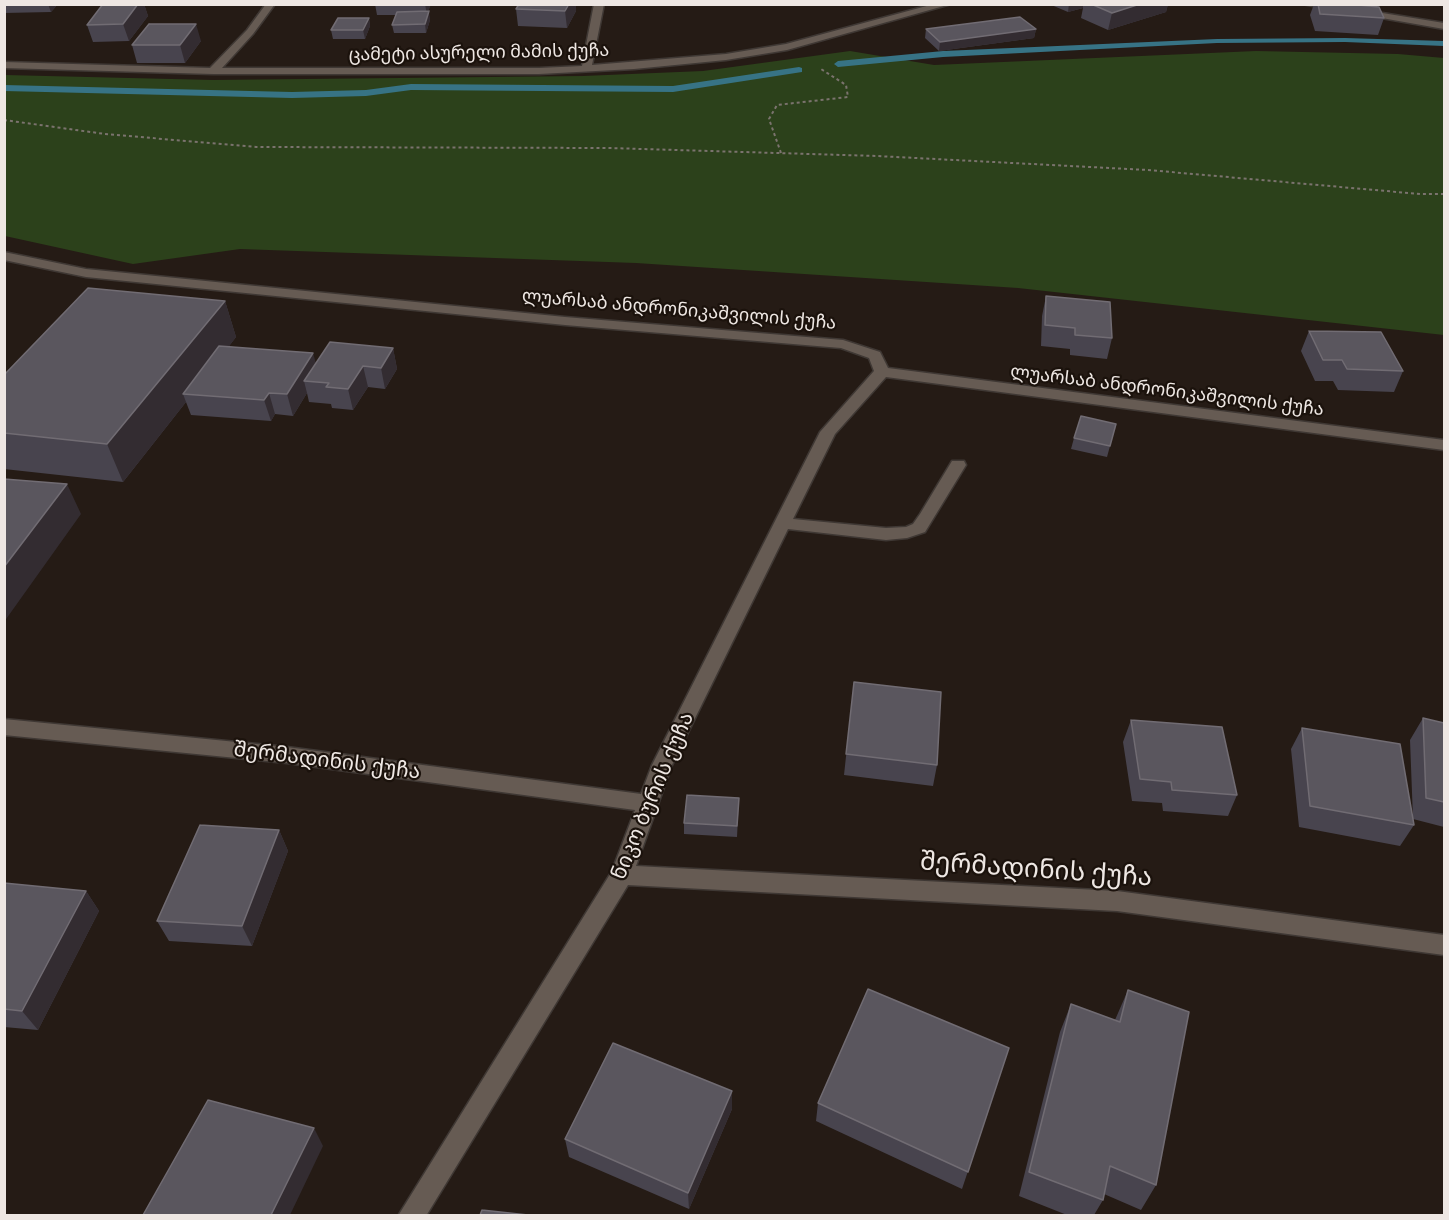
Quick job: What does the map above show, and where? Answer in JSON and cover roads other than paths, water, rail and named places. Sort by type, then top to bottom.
[{"type":"street","points":[[213,71],[250,32],[271,4]]},
{"type":"street","points":[[585,69],[599,4]]},
{"type":"street","name":"ცამეტი ასურელი მამის ქუჩა","points":[[4,65],[213,71],[585,69],[726,57],[787,47],[947,4]]},
{"type":"street","points":[[1306,4],[1444,26]]},
{"type":"street","name":"ლუარსაბ ანდრონიკაშვილის ქუჩა","points":[[4,256],[86,273],[565,321],[843,344],[874,355],[882,372],[1444,445]]},
{"type":"street","name":"ნიკო ბურის ქუჩა","points":[[411,1215],[622,875],[662,765],[828,432],[882,372]]},
{"type":"street","points":[[782,523],[863,532],[907,532],[919,528],[958,465]]},
{"type":"street","name":"შერმადინის ქუჩა","points":[[4,727],[287,755],[648,803]]},
{"type":"street","name":"შერმადინის ქუჩა","points":[[622,875],[1117,901],[1444,945]]},
{"type":"waterway","points":[[838,64],[943,54],[1217,41],[1345,40],[1444,44]]},
{"type":"waterway","points":[[4,88],[292,95],[366,93],[411,87],[673,89],[799,70]]}]
